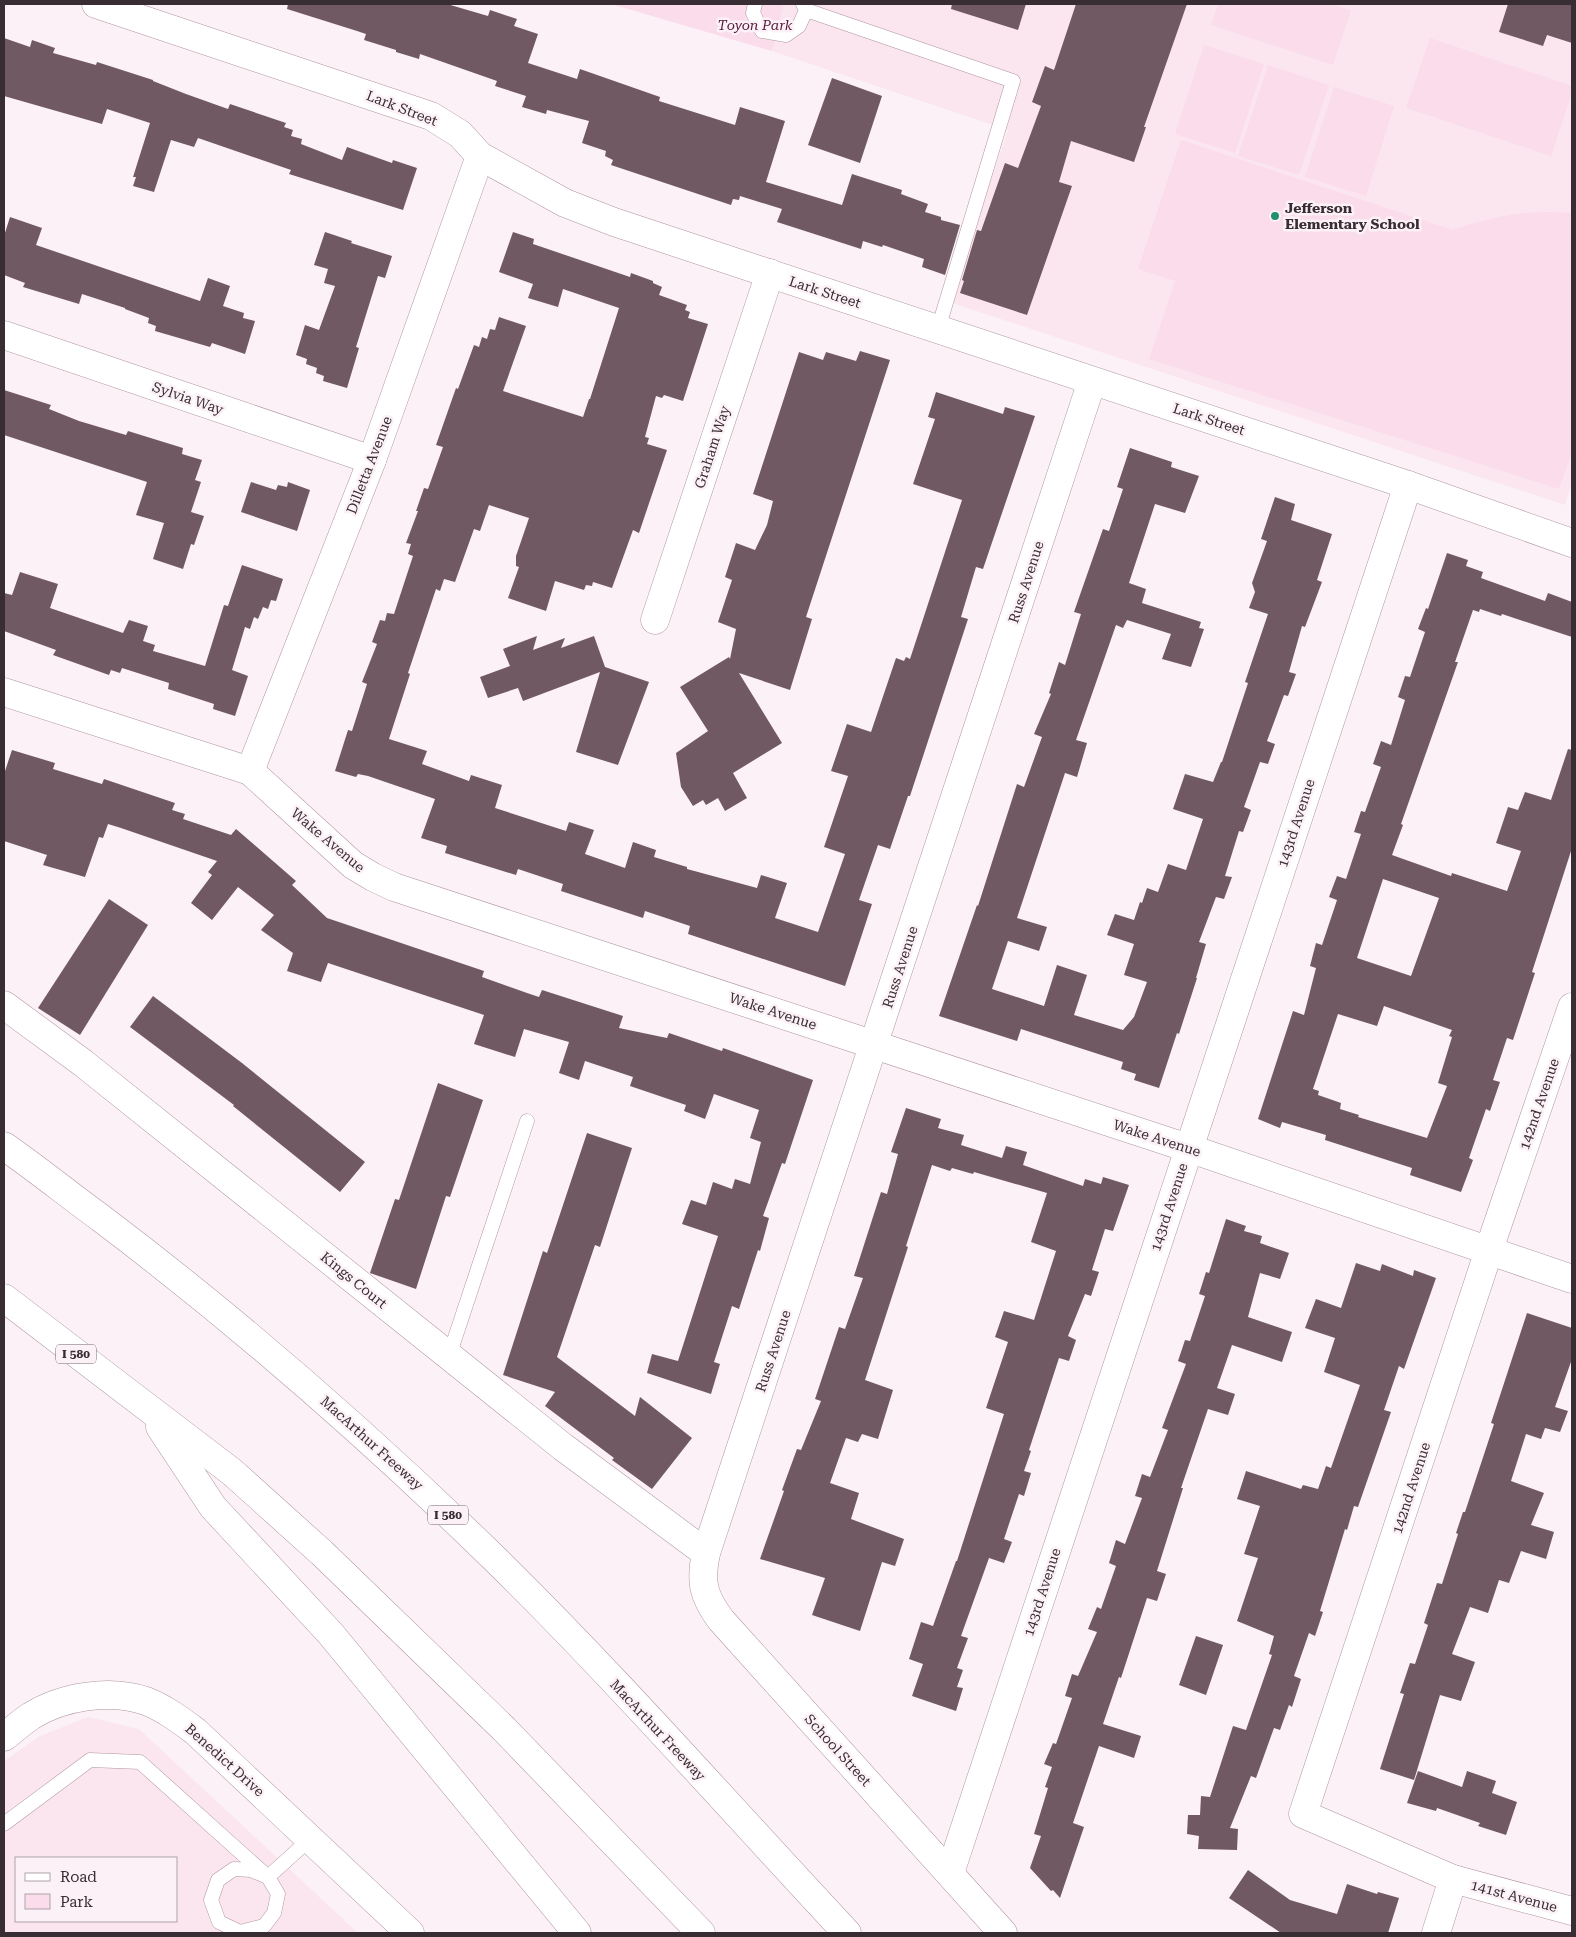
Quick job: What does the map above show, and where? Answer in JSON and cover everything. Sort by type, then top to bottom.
[{"type":"main road","name":"Lark Street","points":[[96,4],[431,116],[460,134],[480,156],[565,203],[614,222],[1408,485],[1572,543]]},
{"type":"main road","name":"Dilletta Avenue","points":[[250,771],[372,460],[480,156]]},
{"type":"main road","name":"Graham Way","points":[[655,620],[770,273]]},
{"type":"main road","name":"Sylvia Way","points":[[4,335],[372,460]]},
{"type":"main road","name":"Russ Avenue","points":[[706,1553],[1092,381]]},
{"type":"main road","name":"143rd Avenue","points":[[950,1873],[1408,485]]},
{"type":"main road","name":"Wake Avenue","points":[[4,692],[250,771],[353,865],[394,887],[1188,1148],[1572,1279]]},
{"type":"main road","name":"Kings Court","points":[[4,1005],[83,1063],[586,1465],[706,1553]]},
{"type":"main road","name":"142nd Avenue","points":[[1453,1879],[1302,1814],[1572,1006]]},
{"type":"main road","name":"MacArthur Freeway","points":[[4,1146],[131,1241],[222,1313],[312,1389],[398,1466],[586,1652],[847,1933]]},
{"type":"main road","name":"I 580","points":[[4,1298],[232,1472],[329,1559],[504,1730],[701,1933]]},
{"type":"main road","points":[[148,1409],[213,1507],[336,1640],[577,1933]]},
{"type":"main road","name":"School Street","points":[[706,1553],[702,1571],[703,1587],[710,1604],[720,1620],[1003,1933]]},
{"type":"main road","name":"Benedict Drive","points":[[4,1737],[31,1716],[61,1702],[90,1697],[120,1696],[146,1701],[171,1714],[195,1731],[410,1933]]},
{"type":"main road","name":"141st Avenue","points":[[1436,1933],[1453,1879],[1572,1911]]},
{"type":"lane","points":[[755,4],[753,13],[762,31],[786,35],[799,26],[805,7],[1012,81],[938,329]]},
{"type":"lane","points":[[449,1356],[527,1121]]},
{"type":"lane","points":[[4,1824],[90,1760],[140,1762],[268,1878],[278,1894],[274,1913],[264,1926],[240,1932],[219,1922],[211,1900],[218,1880],[234,1869],[252,1870],[268,1878]]},
{"type":"lane","points":[[268,1878],[310,1839]]},
{"type":"shaded area","name":"Jefferson Elementary School","points":[[784,4],[1572,4],[1572,483],[1565,505],[949,302],[1008,130],[772,51]]},
{"type":"shaded area","points":[[88,1717],[139,1729],[358,1933],[4,1933],[4,1761],[40,1736]]},
{"type":"green space","name":"Toyon Park","points":[[611,4],[784,4],[772,51]]},
{"type":"green space","points":[[1218,4],[1331,4],[1351,10],[1333,65],[1211,25]]},
{"type":"green space","points":[[1430,38],[1572,86],[1572,93],[1551,156],[1406,108]]},
{"type":"green space","points":[[1204,45],[1264,64],[1235,153],[1175,134]]},
{"type":"green space","points":[[1268,65],[1329,85],[1299,175],[1238,156]]},
{"type":"green space","points":[[1334,87],[1394,106],[1366,196],[1305,177]]},
{"type":"green space","points":[[1181,140],[1453,230],[1497,217],[1542,212],[1572,213],[1572,453],[1559,489],[1149,359],[1175,281],[1138,269]]},
{"type":"building","points":[[288,4],[447,4],[488,16],[490,10],[517,19],[514,26],[538,34],[528,63],[577,79],[580,69],[660,97],[659,101],[735,125],[740,107],[785,121],[766,182],[842,205],[852,174],[902,190],[901,194],[928,204],[925,212],[941,217],[941,220],[960,225],[945,275],[922,267],[924,259],[883,245],[882,247],[863,241],[861,249],[777,222],[782,209],[740,196],[739,200],[733,199],[731,205],[611,165],[613,160],[605,156],[606,151],[582,143],[589,121],[547,110],[546,114],[522,107],[526,96],[495,86],[497,81],[420,54],[419,59],[396,52],[396,50],[364,40],[366,34],[287,9]]},
{"type":"building","points":[[952,4],[1026,4],[1018,30],[951,9]]},
{"type":"building","points":[[1076,4],[1187,4],[1144,127],[1146,127],[1134,162],[1071,141],[1059,182],[1072,186],[1027,315],[960,293],[964,281],[962,280],[977,230],[981,231],[1005,163],[1018,168],[1041,106],[1032,102],[1045,66],[1054,70]]},
{"type":"building","points":[[1508,4],[1572,4],[1572,43],[1547,35],[1543,46],[1499,32]]},
{"type":"building","points":[[4,38],[30,47],[32,40],[55,48],[53,53],[96,65],[97,62],[153,80],[228,109],[230,104],[286,123],[284,127],[293,130],[291,136],[302,139],[301,144],[342,160],[347,147],[392,163],[393,160],[417,168],[403,210],[289,174],[291,170],[198,138],[194,147],[171,140],[154,192],[133,186],[136,177],[133,177],[150,123],[107,109],[102,124],[4,96]]},
{"type":"building","points":[[832,78],[882,96],[860,163],[808,145]]},
{"type":"building","points":[[10,217],[42,228],[36,245],[200,301],[208,278],[230,286],[223,306],[244,313],[243,318],[255,321],[245,354],[212,343],[210,347],[155,331],[156,326],[148,323],[149,318],[82,294],[79,304],[23,287],[25,283],[4,275],[4,236]]},
{"type":"building","points":[[325,232],[352,241],[351,243],[392,256],[385,278],[378,276],[356,347],[359,348],[347,388],[323,381],[324,376],[316,373],[317,368],[306,364],[307,359],[296,355],[305,325],[319,330],[335,286],[324,283],[328,269],[314,265]]},
{"type":"building","points":[[513,232],[534,239],[533,244],[630,277],[631,273],[653,281],[653,283],[662,287],[659,295],[687,305],[685,310],[690,312],[688,318],[708,324],[683,401],[664,395],[662,398],[656,396],[645,437],[649,438],[647,444],[667,450],[639,533],[633,530],[612,588],[593,582],[592,586],[586,585],[584,590],[555,581],[546,611],[508,598],[519,567],[516,566],[516,556],[529,518],[489,505],[480,531],[474,529],[455,582],[444,579],[440,591],[436,589],[408,673],[410,674],[389,739],[427,751],[422,764],[469,781],[471,775],[502,785],[495,808],[566,831],[569,822],[594,830],[585,854],[625,868],[633,842],[656,850],[654,857],[687,867],[687,869],[757,888],[761,875],[787,883],[775,918],[818,932],[845,854],[824,847],[848,776],[831,771],[847,724],[871,732],[896,658],[904,661],[906,657],[910,659],[962,500],[913,484],[935,419],[928,417],[936,392],[1003,414],[1005,407],[1035,416],[983,569],[976,567],[961,617],[968,619],[910,796],[908,796],[890,849],[878,845],[859,900],[872,904],[845,986],[688,934],[690,926],[645,911],[643,918],[561,891],[563,884],[518,869],[516,875],[445,853],[447,846],[421,838],[435,799],[368,776],[358,774],[356,777],[335,771],[348,730],[352,731],[367,684],[362,682],[377,644],[372,642],[380,620],[385,621],[387,613],[394,614],[413,556],[408,554],[411,544],[406,543],[424,488],[428,489],[443,447],[436,445],[456,388],[458,389],[474,345],[479,347],[482,337],[487,339],[490,329],[495,330],[499,317],[526,326],[503,391],[583,417],[590,399],[619,308],[563,289],[558,307],[528,298],[533,284],[499,272]]},
{"type":"building","points":[[860,351],[890,360],[806,617],[812,619],[790,690],[739,673],[782,743],[733,773],[747,798],[725,811],[718,798],[706,805],[703,800],[693,806],[681,787],[676,753],[708,731],[680,687],[729,657],[730,659],[736,629],[718,622],[732,580],[725,577],[736,543],[755,550],[767,525],[773,501],[753,494],[799,352],[823,360],[826,352],[856,361]]},
{"type":"building","points":[[4,390],[51,405],[49,409],[79,421],[126,435],[128,431],[183,448],[182,454],[202,460],[195,480],[201,482],[191,512],[204,516],[194,545],[191,544],[183,569],[153,559],[164,523],[136,515],[147,482],[4,435]]},
{"type":"building","points":[[1130,448],[1172,462],[1171,467],[1199,476],[1185,513],[1155,504],[1129,583],[1146,589],[1142,603],[1201,622],[1199,628],[1204,629],[1191,667],[1162,659],[1171,634],[1127,620],[1123,628],[1116,625],[1076,740],[1087,743],[1077,777],[1065,773],[1017,918],[1047,927],[1039,951],[1008,941],[992,989],[1044,1006],[1057,965],[1087,975],[1074,1015],[1123,1030],[1134,1017],[1147,982],[1124,975],[1134,944],[1107,935],[1115,914],[1134,920],[1147,888],[1158,892],[1168,864],[1186,870],[1203,819],[1173,809],[1185,774],[1213,782],[1222,762],[1248,683],[1245,682],[1268,614],[1249,608],[1255,592],[1252,583],[1267,541],[1261,539],[1275,497],[1295,504],[1291,520],[1332,534],[1317,580],[1322,582],[1305,627],[1302,626],[1289,672],[1296,674],[1288,696],[1284,695],[1267,741],[1275,744],[1268,764],[1260,762],[1244,807],[1251,810],[1243,832],[1239,831],[1225,876],[1232,877],[1224,899],[1216,897],[1199,942],[1206,944],[1197,978],[1159,1088],[1134,1080],[1136,1074],[1121,1069],[1123,1062],[1021,1029],[1017,1041],[939,1016],[978,906],[1017,784],[1024,787],[1042,737],[1034,734],[1051,694],[1049,693],[1059,662],[1065,665],[1081,614],[1074,612],[1103,529],[1109,531],[1123,489],[1117,487]]},
{"type":"building","points":[[251,482],[276,490],[278,485],[287,487],[288,482],[310,490],[297,531],[241,512]]},
{"type":"building","points":[[1447,553],[1468,560],[1466,566],[1483,572],[1481,578],[1545,601],[1548,593],[1572,602],[1572,637],[1502,614],[1501,616],[1480,609],[1479,612],[1473,610],[1455,662],[1458,662],[1401,824],[1403,825],[1392,855],[1451,876],[1452,873],[1507,891],[1521,851],[1496,843],[1508,807],[1518,810],[1525,792],[1551,800],[1568,749],[1572,750],[1572,848],[1532,972],[1535,973],[1513,1040],[1507,1038],[1493,1080],[1500,1082],[1490,1111],[1486,1109],[1469,1158],[1473,1160],[1461,1192],[1410,1175],[1412,1168],[1325,1140],[1326,1135],[1282,1122],[1280,1128],[1258,1119],[1293,1011],[1304,1015],[1316,968],[1310,966],[1316,943],[1322,945],[1337,900],[1329,897],[1337,876],[1346,879],[1361,834],[1354,832],[1361,811],[1365,812],[1381,767],[1373,764],[1381,741],[1391,745],[1405,700],[1398,697],[1405,676],[1410,677],[1425,632],[1418,629],[1426,608],[1428,609]],"holes":[[[1383,879],[1439,898],[1411,976],[1357,958]],[[1384,1006],[1452,1030],[1449,1036],[1452,1037],[1438,1083],[1447,1086],[1427,1138],[1358,1117],[1359,1115],[1340,1109],[1341,1103],[1318,1095],[1319,1091],[1313,1089],[1338,1014],[1377,1026]]]},
{"type":"building","points":[[242,565],[283,579],[276,601],[271,600],[268,609],[263,607],[258,619],[254,617],[250,629],[245,627],[232,670],[248,676],[235,716],[213,709],[214,704],[168,689],[169,683],[122,668],[120,673],[111,670],[109,675],[53,655],[56,650],[4,631],[4,593],[12,595],[20,572],[58,584],[50,608],[123,633],[129,620],[148,626],[143,641],[155,645],[153,651],[205,666],[224,605],[228,606]]},
{"type":"building","points":[[537,636],[533,650],[565,638],[561,648],[594,636],[605,667],[649,682],[618,765],[576,752],[600,672],[523,701],[518,688],[488,698],[480,677],[510,666],[503,649]]},
{"type":"building","points":[[12,750],[55,763],[53,769],[102,784],[104,779],[175,803],[172,810],[185,814],[183,819],[231,835],[236,829],[296,881],[292,885],[327,918],[484,971],[482,977],[539,997],[542,990],[623,1016],[619,1028],[667,1038],[669,1033],[722,1051],[723,1048],[813,1080],[785,1164],[782,1163],[763,1216],[769,1218],[760,1251],[758,1250],[739,1309],[732,1306],[714,1362],[720,1364],[711,1394],[647,1373],[652,1354],[678,1361],[718,1236],[682,1224],[691,1200],[706,1205],[713,1182],[732,1189],[735,1179],[750,1184],[761,1142],[750,1138],[759,1110],[714,1094],[705,1119],[684,1111],[686,1105],[630,1086],[633,1077],[585,1061],[579,1080],[559,1073],[569,1042],[524,1029],[515,1057],[474,1044],[484,1015],[328,963],[321,982],[287,971],[293,953],[261,930],[274,915],[238,887],[212,920],[191,903],[212,875],[208,872],[217,861],[121,828],[108,824],[103,838],[99,837],[85,877],[43,865],[47,855],[4,841],[4,774]]},
{"type":"building","points":[[109,899],[148,925],[80,1035],[38,1008]]},
{"type":"building","points":[[153,996],[242,1063],[365,1162],[340,1192],[234,1105],[130,1027]]},
{"type":"building","points":[[438,1083],[483,1100],[450,1197],[446,1196],[416,1289],[370,1273],[395,1199],[399,1200]]},
{"type":"building","points":[[906,1108],[941,1119],[938,1128],[964,1135],[961,1145],[1002,1158],[1006,1146],[1027,1152],[1023,1165],[1083,1186],[1085,1179],[1101,1184],[1103,1177],[1129,1185],[1113,1231],[1105,1229],[1092,1270],[1099,1272],[1091,1296],[1085,1294],[1068,1336],[1076,1340],[1069,1361],[1059,1358],[1029,1450],[1031,1451],[1024,1471],[1031,1473],[1024,1496],[1019,1494],[1004,1539],[1012,1542],[1004,1563],[989,1558],[961,1636],[968,1638],[957,1668],[963,1670],[957,1687],[963,1688],[956,1711],[912,1696],[923,1664],[909,1659],[921,1622],[933,1626],[957,1561],[1004,1414],[986,1408],[1008,1342],[995,1337],[1004,1311],[1034,1320],[1056,1251],[1031,1242],[1047,1193],[974,1172],[973,1174],[952,1168],[950,1171],[932,1165],[865,1380],[893,1390],[878,1439],[862,1434],[858,1442],[846,1438],[830,1483],[859,1493],[851,1519],[904,1539],[895,1566],[882,1562],[860,1631],[812,1615],[825,1578],[760,1559],[797,1449],[801,1450],[821,1401],[815,1399],[839,1327],[845,1329],[863,1278],[854,1276],[881,1192],[887,1194],[898,1154],[891,1152]]},
{"type":"building","points":[[587,1133],[632,1148],[600,1247],[595,1245],[557,1357],[635,1416],[640,1397],[692,1438],[652,1489],[612,1460],[614,1458],[545,1406],[555,1392],[503,1375],[543,1251],[547,1253]]},
{"type":"building","points":[[1226,1219],[1246,1226],[1244,1231],[1262,1236],[1260,1243],[1289,1253],[1280,1279],[1260,1273],[1248,1317],[1292,1332],[1282,1362],[1232,1345],[1217,1388],[1235,1394],[1228,1415],[1208,1409],[1181,1488],[1183,1488],[1157,1571],[1166,1574],[1157,1601],[1147,1598],[1121,1678],[1119,1677],[1103,1724],[1141,1736],[1134,1758],[1099,1746],[1073,1823],[1084,1827],[1060,1898],[1030,1868],[1041,1836],[1034,1834],[1048,1788],[1045,1787],[1052,1767],[1044,1764],[1053,1743],[1056,1744],[1072,1698],[1065,1696],[1072,1674],[1078,1676],[1097,1632],[1088,1629],[1097,1607],[1101,1609],[1116,1566],[1109,1563],[1116,1540],[1125,1544],[1142,1498],[1135,1496],[1142,1474],[1150,1477],[1168,1430],[1162,1428],[1186,1364],[1178,1361],[1185,1340],[1190,1341],[1205,1296],[1199,1294],[1206,1272],[1209,1273]]},
{"type":"building","points":[[1356,1263],[1380,1271],[1382,1264],[1413,1276],[1414,1270],[1436,1278],[1404,1369],[1399,1366],[1384,1410],[1391,1412],[1358,1507],[1354,1506],[1347,1530],[1345,1529],[1320,1611],[1323,1612],[1315,1636],[1309,1633],[1294,1676],[1301,1679],[1292,1707],[1289,1705],[1280,1730],[1274,1728],[1256,1778],[1251,1776],[1230,1828],[1238,1829],[1237,1850],[1198,1849],[1199,1836],[1187,1834],[1188,1815],[1200,1815],[1201,1796],[1210,1797],[1233,1726],[1246,1730],[1272,1655],[1269,1654],[1274,1636],[1237,1621],[1258,1558],[1244,1554],[1260,1506],[1237,1499],[1246,1471],[1301,1489],[1303,1485],[1318,1489],[1326,1466],[1331,1468],[1360,1385],[1324,1372],[1335,1338],[1305,1328],[1316,1299],[1341,1308]]},
{"type":"building","points":[[1527,1313],[1572,1328],[1572,1359],[1555,1407],[1568,1411],[1560,1432],[1545,1428],[1541,1439],[1526,1434],[1511,1481],[1544,1493],[1531,1525],[1554,1532],[1546,1559],[1521,1551],[1509,1583],[1499,1580],[1488,1613],[1470,1607],[1452,1654],[1475,1662],[1461,1701],[1440,1695],[1414,1780],[1380,1769],[1404,1694],[1400,1693],[1410,1663],[1415,1664],[1428,1625],[1424,1623],[1437,1583],[1442,1584],[1458,1534],[1456,1533],[1463,1512],[1465,1512],[1494,1424],[1491,1423]]},
{"type":"building","points":[[1196,1636],[1223,1645],[1206,1695],[1179,1685]]},
{"type":"building","points":[[1418,1771],[1462,1787],[1467,1771],[1496,1781],[1492,1793],[1517,1802],[1506,1835],[1478,1826],[1480,1823],[1437,1808],[1436,1811],[1407,1803]]},
{"type":"building","points":[[1248,1870],[1290,1900],[1337,1914],[1347,1884],[1377,1894],[1378,1892],[1399,1898],[1388,1933],[1281,1933],[1229,1898]]},
{"type":"place","name":"Jefferson Elementary School","points":[[1275,216]]}]
